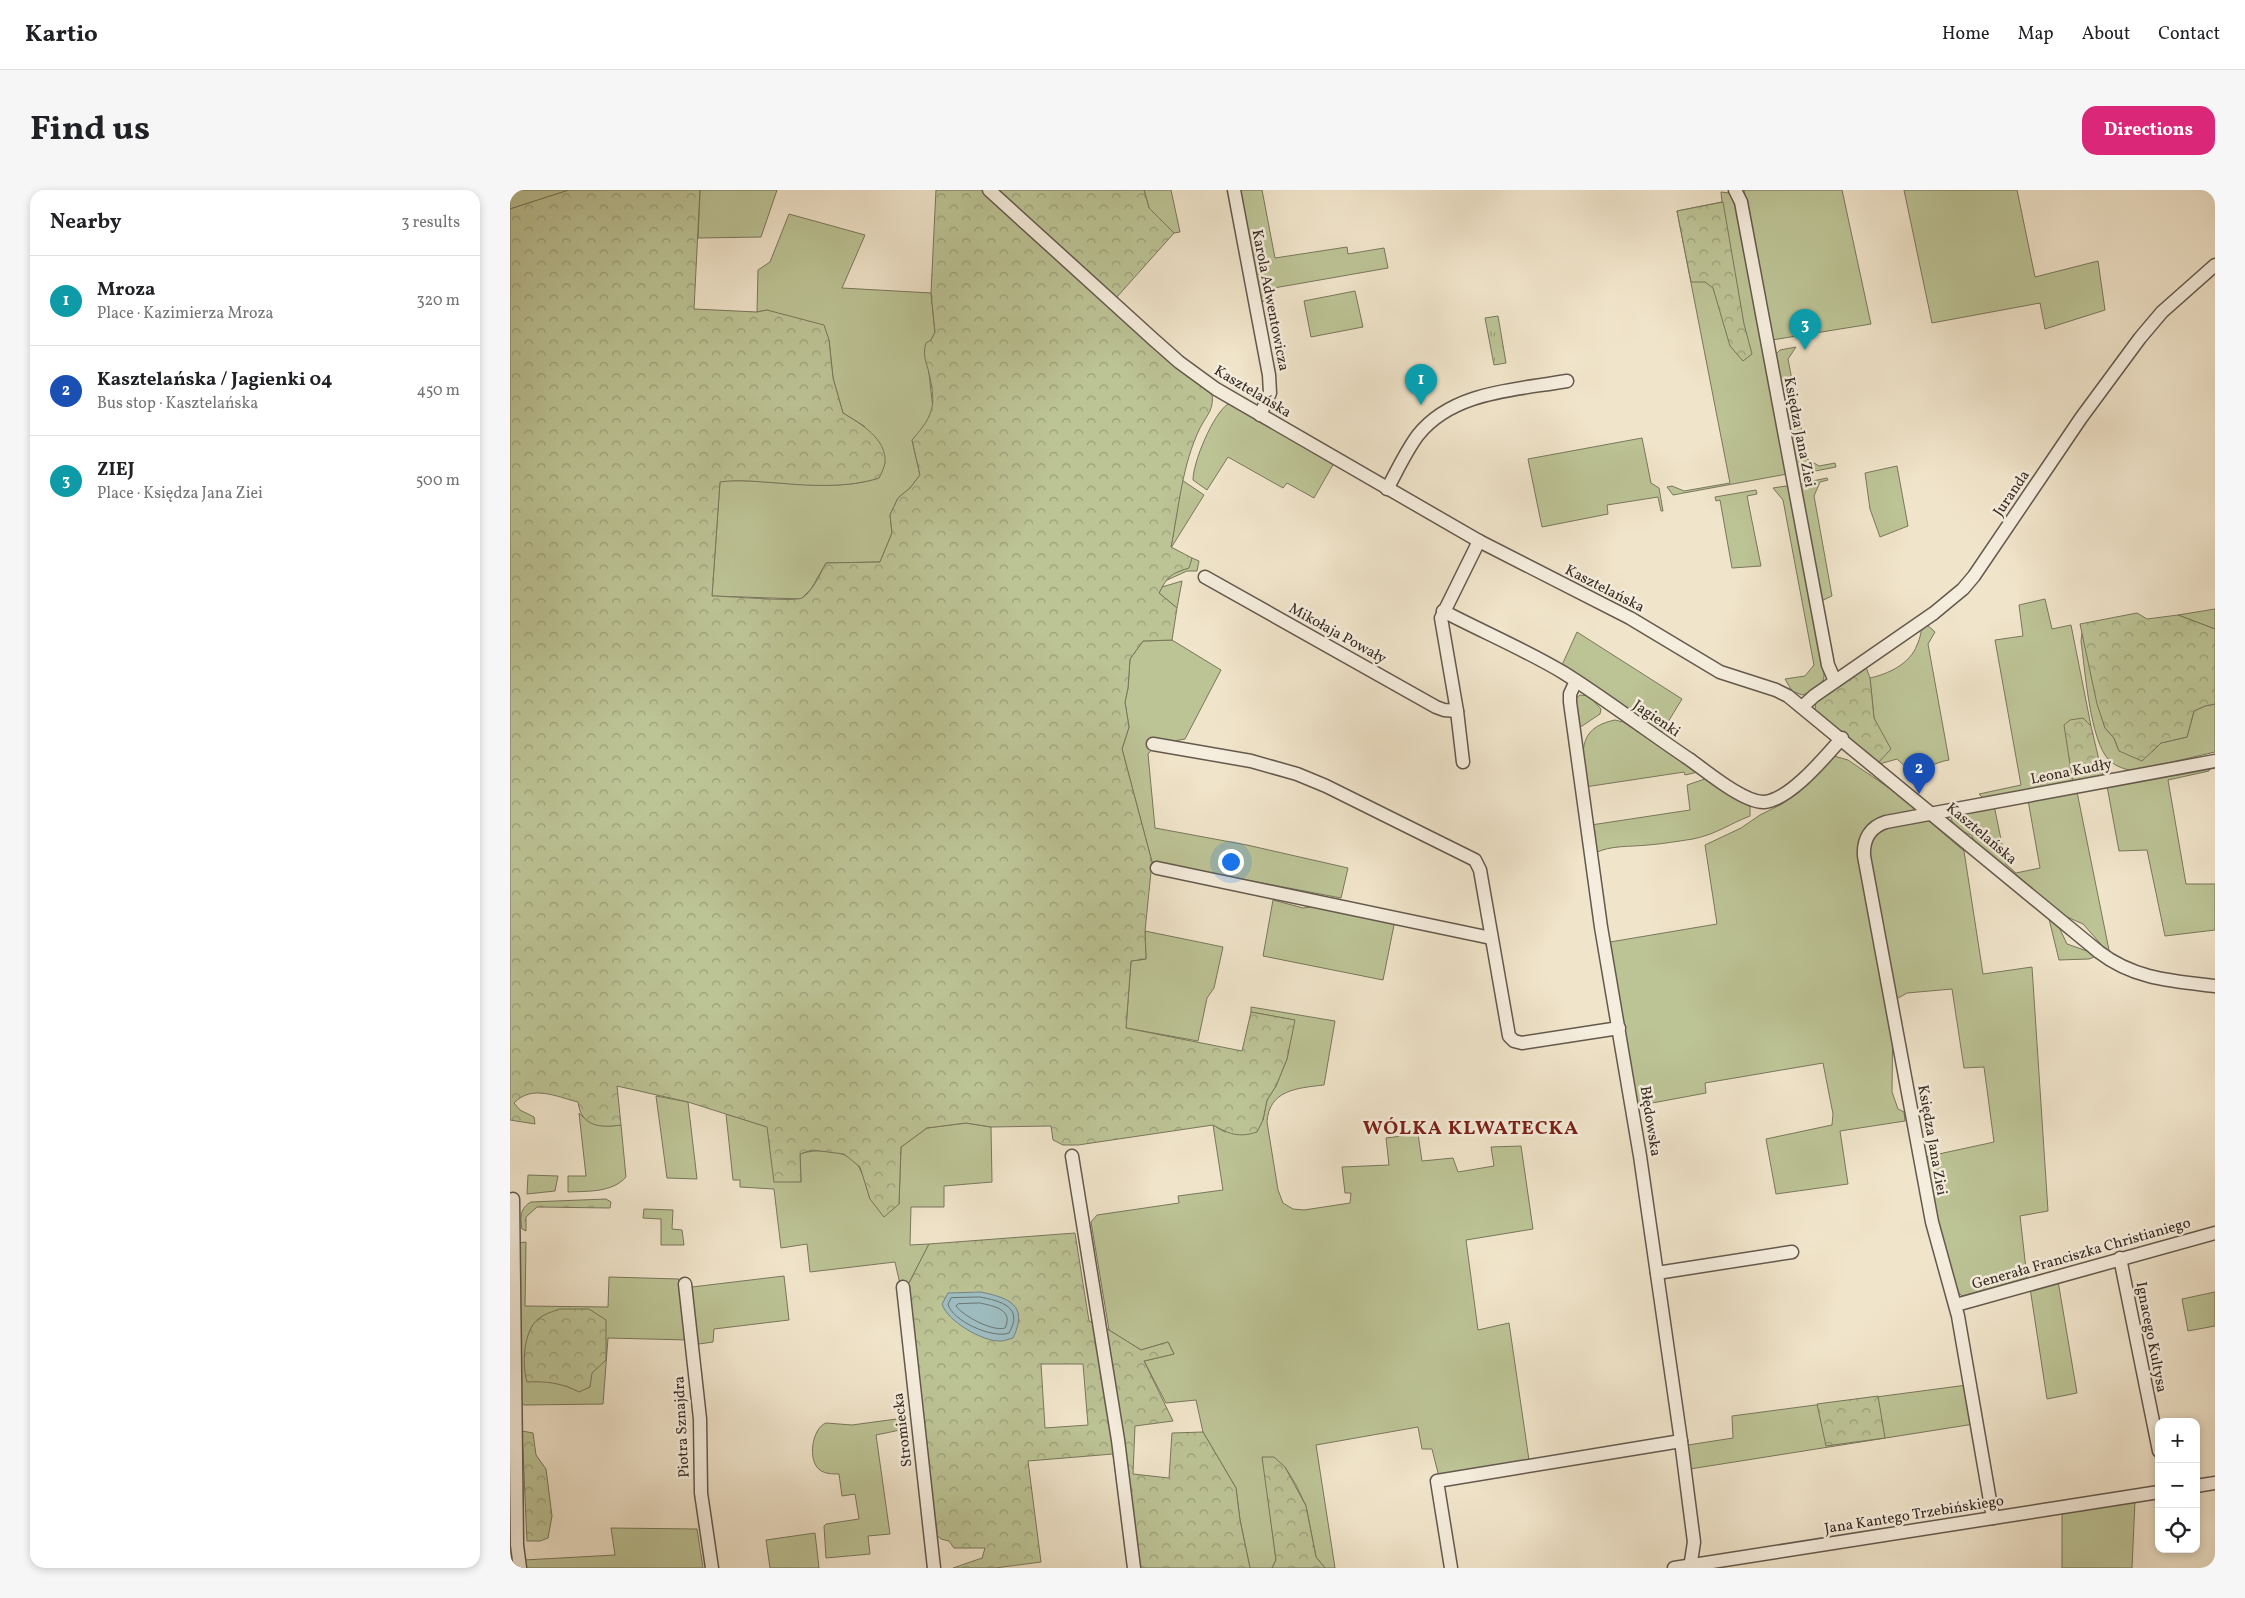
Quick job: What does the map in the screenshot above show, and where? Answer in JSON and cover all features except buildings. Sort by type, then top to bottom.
[{"type":"street","name":"Kasztelańska","points":[[989,190],[1179,362],[1216,389],[1479,541],[1630,618],[1720,672],[1776,690],[1802,707],[1842,738],[2099,952],[2118,965],[2153,978],[2215,986]]},
{"type":"street","name":"Karola Adwentowicza","points":[[1234,190],[1269,375],[1270,393],[1260,415]]},
{"type":"street","name":"Księdza Jana Ziei","points":[[1735,190],[1742,202],[1828,665],[1835,680]]},
{"type":"street","name":"Juranda","points":[[1802,707],[1835,680],[1934,612],[1963,589],[1974,576],[2081,418],[2140,338],[2162,312],[2215,265]]},
{"type":"street","points":[[1387,489],[1418,435],[1440,415],[1463,402],[1567,381]]},
{"type":"street","points":[[1463,762],[1457,711],[1442,634],[1441,618],[1479,541]]},
{"type":"street","name":"Mikołaja Powały","points":[[1205,577],[1436,707],[1457,711]]},
{"type":"street","name":"Jagienki","points":[[1443,611],[1556,668],[1711,775],[1744,796],[1757,801],[1774,799],[1788,791],[1842,738]]},
{"type":"street","name":"Błędowska","points":[[1576,681],[1570,694],[1570,702],[1601,927],[1619,1028],[1681,1441],[1694,1542],[1690,1567]]},
{"type":"street","points":[[1153,744],[1251,761],[1297,774],[1326,786],[1469,856],[1478,865],[1506,1029],[1514,1042],[1531,1042],[1619,1028]]},
{"type":"street","name":"Leona Kudły","points":[[1932,814],[2215,761]]},
{"type":"street","name":"Księdza Jana Ziei","points":[[1932,814],[1877,826],[1869,833],[1864,846],[1932,1222],[1956,1305],[1994,1518]]},
{"type":"street","points":[[1157,868],[1491,938]]},
{"type":"street","points":[[1072,1156],[1118,1440],[1134,1568]]},
{"type":"street","points":[[513,1199],[517,1545],[520,1568]]},
{"type":"street","name":"Generała Franciszka Christianiego","points":[[1956,1305],[2215,1233]]},
{"type":"street","points":[[1657,1273],[1792,1252]]},
{"type":"street","name":"Ignacego Kultysa","points":[[2120,1258],[2155,1431]]},
{"type":"street","name":"Piotra Sznajdra","points":[[685,1284],[700,1419],[702,1493],[712,1568]]},
{"type":"street","name":"Stromiecka","points":[[903,1287],[934,1568]]},
{"type":"street","points":[[1451,1568],[1437,1481],[1681,1441]]},
{"type":"street","points":[[2200,1485],[2215,1483]]},
{"type":"street","name":"Jana Kantego Trzebińskiego","points":[[1674,1568],[2155,1493]]},
{"type":"green space","points":[[510,190],[569,190],[510,209]]},
{"type":"green space","points":[[569,190],[700,190],[694,309],[757,312],[767,310],[824,325],[829,340],[833,378],[843,413],[872,433],[885,454],[885,463],[879,478],[842,485],[803,485],[742,481],[720,482],[712,596],[797,599],[802,598],[810,591],[826,563],[880,562],[892,533],[890,515],[898,498],[910,488],[920,475],[912,440],[930,415],[933,399],[931,381],[925,359],[925,346],[935,332],[931,293],[936,190],[1144,190],[1149,208],[1174,233],[1108,307],[1212,393],[1212,404],[1189,457],[1171,547],[1192,558],[1189,568],[1170,576],[1159,593],[1177,608],[1172,640],[1143,641],[1130,659],[1125,702],[1129,727],[1122,749],[1152,862],[1145,931],[1146,959],[1131,961],[1126,1028],[1242,1051],[1251,1012],[1295,1020],[1287,1059],[1276,1086],[1267,1100],[1263,1120],[1257,1132],[1239,1135],[1224,1131],[1213,1125],[1078,1145],[1063,1145],[1053,1140],[1051,1126],[991,1127],[966,1123],[927,1128],[901,1147],[899,1204],[884,1217],[870,1199],[860,1167],[844,1154],[812,1150],[800,1154],[801,1182],[774,1182],[767,1127],[688,1102],[617,1086],[621,1125],[599,1126],[583,1117],[578,1102],[537,1093],[521,1097],[514,1103],[520,1110],[534,1117],[535,1124],[510,1120],[510,209]]},
{"type":"green space","points":[[700,190],[777,190],[761,237],[698,238]]},
{"type":"green space","points":[[1144,190],[1171,190],[1180,232],[1174,233],[1149,208]]},
{"type":"green space","points":[[1237,190],[1262,190],[1275,258],[1347,247],[1348,254],[1384,248],[1388,268],[1274,288],[1266,301],[1259,302]]},
{"type":"green space","points":[[1744,190],[1842,190],[1871,324],[1772,340]]},
{"type":"green space","points":[[1904,190],[2017,190],[2035,277],[2098,261],[2105,310],[2045,329],[2040,303],[1932,323]]},
{"type":"green space","points":[[1721,192],[1729,193],[1736,200],[1787,474],[1673,495],[1667,487],[1672,486],[1684,491],[1730,483],[1677,211],[1722,202]]},
{"type":"green space","points":[[1723,202],[1744,324],[1752,354],[1743,361],[1730,346],[1713,288],[1705,282],[1691,282],[1677,211]]},
{"type":"green space","points":[[789,214],[865,235],[842,288],[931,293],[935,333],[931,340],[929,373],[933,409],[924,427],[912,440],[920,475],[910,488],[898,498],[890,515],[892,533],[880,562],[826,563],[811,589],[801,599],[712,596],[720,481],[820,485],[860,483],[879,478],[885,463],[864,426],[843,413],[833,378],[829,340],[767,310],[757,312],[758,270],[770,262]]},
{"type":"green space","points":[[1355,291],[1363,327],[1311,337],[1304,301]]},
{"type":"green space","points":[[1498,316],[1506,363],[1494,365],[1485,318]]},
{"type":"green space","points":[[1796,347],[1788,359],[1807,459],[1819,466],[1835,463],[1836,467],[1800,474],[1798,474],[1775,355],[1780,350]]},
{"type":"green space","points":[[1228,404],[1234,404],[1334,463],[1314,498],[1287,483],[1283,488],[1228,457],[1207,490],[1193,480],[1196,462],[1210,428],[1222,409]]},
{"type":"green space","points":[[1642,438],[1651,483],[1659,488],[1663,511],[1661,511],[1658,497],[1607,505],[1608,514],[1542,527],[1528,459]]},
{"type":"green space","points":[[1897,466],[1908,526],[1880,537],[1870,509],[1865,473]]},
{"type":"green space","points":[[1827,478],[1828,480],[1820,482],[1814,496],[1832,596],[1821,601],[1801,486],[1803,483]]},
{"type":"green space","points":[[1182,480],[1204,495],[1171,548]]},
{"type":"green space","points":[[1786,486],[1790,490],[1824,674],[1820,685],[1802,695],[1792,691],[1785,679],[1805,676],[1814,665],[1783,500],[1773,488]]},
{"type":"green space","points":[[1756,490],[1757,494],[1747,496],[1761,566],[1732,568],[1720,500],[1716,501],[1715,497]]},
{"type":"green space","points":[[1192,558],[1199,561],[1197,571],[1187,571],[1165,581],[1174,573],[1188,568]]},
{"type":"green space","points":[[1182,581],[1177,608],[1159,593],[1162,587]]},
{"type":"green space","points":[[2045,599],[2052,629],[2071,625],[2091,726],[2082,718],[2073,784],[1983,798],[1979,794],[2021,785],[1995,640],[2023,636],[2019,605]]},
{"type":"green space","points":[[2215,609],[2215,629],[2178,615]]},
{"type":"green space","points":[[2137,613],[2147,619],[2178,615],[2215,629],[2215,704],[2194,711],[2187,737],[2161,743],[2142,761],[2119,751],[2114,738],[2105,728],[2097,704],[2080,624]]},
{"type":"green space","points":[[1925,623],[1935,632],[1928,644],[1949,760],[1920,770],[1910,771],[1897,759],[1876,765],[1882,758],[1880,732],[1874,718],[1870,678],[1891,671],[1909,658],[1914,652]]},
{"type":"green space","points":[[1577,632],[1682,699],[1660,735],[1562,665]]},
{"type":"green space","points":[[2082,633],[2105,728],[2114,738],[2119,751],[2153,751],[2161,743],[2187,737],[2194,711],[2215,704],[2215,752],[2133,771],[2118,766],[2109,760],[2097,737],[2089,704],[2081,641]]},
{"type":"green space","points":[[1172,640],[1221,670],[1185,739],[1174,741],[1169,751],[1153,748],[1148,754],[1155,828],[1247,845],[1348,868],[1341,898],[1152,862],[1122,749],[1129,727],[1125,702],[1130,659],[1143,641]]},
{"type":"green space","points":[[1866,667],[1870,678],[1874,718],[1891,749],[1876,765],[1815,711],[1816,700]]},
{"type":"green space","points":[[1580,695],[1589,696],[1601,709],[1600,714],[1576,730],[1576,698]]},
{"type":"green space","points":[[2083,718],[2091,726],[2103,777],[2073,784],[2064,725],[2070,720]]},
{"type":"green space","points":[[1615,720],[1623,722],[1698,772],[1685,775],[1684,772],[1585,787],[1583,754],[1587,736],[1593,729]]},
{"type":"green space","points":[[1834,756],[1848,760],[1895,792],[1964,851],[1983,974],[2032,967],[2048,1211],[2020,1216],[2027,1278],[1962,1296],[1957,1291],[1938,1229],[1925,1157],[1994,1142],[1984,1067],[1964,1068],[1952,989],[1907,993],[1893,1001],[1892,1092],[1898,1109],[1904,1112],[1905,1121],[1840,1131],[1848,1184],[1776,1194],[1766,1139],[1832,1125],[1833,1114],[1823,1063],[1705,1083],[1706,1093],[1636,1106],[1615,990],[1610,942],[1717,924],[1705,845],[1741,828],[1760,815],[1782,804],[1796,793],[1827,760]]},
{"type":"green space","points":[[2210,765],[2209,771],[2168,780],[2186,884],[2215,884],[2215,930],[2165,936],[2147,850],[2119,851],[2107,786]]},
{"type":"green space","points":[[1705,779],[1750,804],[1750,816],[1716,832],[1693,839],[1653,845],[1614,847],[1595,853],[1591,825],[1690,810],[1687,785]]},
{"type":"green space","points":[[2077,792],[2109,950],[2107,951],[2083,924],[2065,916],[1975,842],[1971,835],[1957,828],[1951,819],[1957,813],[1994,805],[2006,864],[2016,873],[2040,868],[2028,800]]},
{"type":"green space","points":[[1273,900],[1303,908],[1318,906],[1395,920],[1383,980],[1263,956]]},
{"type":"green space","points":[[2049,919],[2058,925],[2067,944],[2087,951],[2094,957],[2089,959],[2059,960]]},
{"type":"green space","points":[[1145,931],[1223,947],[1214,988],[1207,998],[1198,1041],[1126,1028],[1131,961],[1146,959]]},
{"type":"green space","points":[[1251,1007],[1335,1021],[1324,1085],[1286,1093],[1273,1103],[1269,1111],[1267,1122],[1278,1190],[1283,1203],[1293,1209],[1304,1210],[1350,1203],[1351,1193],[1345,1193],[1342,1167],[1389,1165],[1386,1138],[1418,1134],[1422,1161],[1453,1158],[1458,1172],[1494,1166],[1491,1147],[1521,1146],[1533,1229],[1466,1240],[1478,1330],[1509,1323],[1529,1460],[1439,1477],[1432,1449],[1422,1449],[1418,1427],[1316,1445],[1335,1568],[1325,1568],[1316,1557],[1306,1506],[1285,1467],[1263,1457],[1276,1560],[1272,1568],[1250,1568],[1240,1520],[1236,1488],[1203,1432],[1196,1400],[1166,1403],[1144,1361],[1174,1354],[1168,1342],[1141,1350],[1109,1330],[1091,1222],[1097,1215],[1179,1203],[1178,1196],[1223,1190],[1213,1125],[1225,1132],[1263,1120],[1267,1100],[1276,1086],[1287,1059],[1294,1020],[1251,1012]]},
{"type":"green space","points":[[656,1096],[688,1102],[697,1179],[667,1178]]},
{"type":"green space","points":[[579,1113],[584,1118],[598,1125],[621,1125],[626,1177],[607,1189],[568,1192],[568,1176],[586,1176]]},
{"type":"green space","points":[[726,1114],[768,1127],[801,1182],[800,1154],[824,1151],[842,1154],[856,1162],[863,1176],[870,1199],[899,1204],[901,1147],[927,1128],[966,1123],[991,1127],[992,1182],[944,1186],[944,1207],[911,1207],[910,1245],[929,1244],[908,1285],[900,1284],[895,1262],[810,1272],[807,1244],[781,1248],[774,1189],[740,1187],[740,1180],[733,1180]]},
{"type":"green space","points":[[528,1175],[558,1176],[555,1191],[527,1194]]},
{"type":"green space","points":[[606,1199],[611,1202],[610,1208],[537,1207],[526,1217],[526,1231],[522,1229],[523,1210],[531,1202]]},
{"type":"green space","points":[[644,1209],[673,1210],[672,1229],[682,1230],[684,1245],[661,1245],[661,1219],[643,1218]]},
{"type":"green space","points":[[1075,1233],[1089,1321],[1109,1330],[1141,1350],[1168,1342],[1174,1354],[1144,1361],[1173,1421],[1135,1426],[1133,1474],[1169,1478],[1172,1433],[1203,1432],[1236,1488],[1240,1520],[1250,1568],[1137,1568],[1134,1552],[1126,1553],[1113,1454],[1028,1461],[1041,1562],[995,1568],[953,1568],[982,1558],[985,1548],[954,1548],[949,1541],[941,1539],[933,1532],[908,1285],[929,1244]],"holes":[[[1041,1364],[1083,1364],[1088,1425],[1045,1428]]]},
{"type":"green space","points":[[526,1242],[525,1306],[608,1307],[609,1277],[679,1279],[688,1340],[608,1338],[603,1404],[524,1405],[519,1401],[518,1243]]},
{"type":"green space","points":[[784,1276],[789,1320],[714,1329],[713,1342],[699,1344],[696,1334],[692,1287]]},
{"type":"green space","points":[[2058,1281],[2077,1393],[2047,1399],[2030,1288]]},
{"type":"green space","points":[[2215,1292],[2215,1326],[2188,1331],[2182,1299]]},
{"type":"green space","points":[[559,1309],[589,1309],[606,1320],[606,1360],[592,1373],[590,1387],[579,1392],[554,1383],[527,1382],[525,1375],[524,1358],[529,1332],[538,1319],[545,1314]]},
{"type":"green space","points":[[1967,1385],[1974,1424],[1690,1469],[1688,1445],[1733,1438],[1732,1416]]},
{"type":"green space","points":[[1878,1396],[1885,1438],[1826,1446],[1817,1404]]},
{"type":"green space","points":[[904,1418],[905,1429],[876,1435],[890,1534],[868,1536],[870,1554],[826,1558],[824,1526],[826,1524],[859,1519],[855,1494],[842,1496],[839,1474],[829,1474],[820,1470],[813,1460],[812,1452],[817,1431],[826,1423],[852,1425]]},
{"type":"green space","points":[[522,1431],[533,1433],[536,1455],[546,1469],[552,1516],[548,1538],[540,1541],[527,1541]]},
{"type":"green space","points":[[1262,1457],[1274,1457],[1285,1467],[1306,1506],[1316,1557],[1325,1568],[1272,1568],[1276,1560]]},
{"type":"green space","points":[[2135,1501],[2132,1568],[2062,1568],[2062,1513]]},
{"type":"green space","points":[[611,1528],[697,1529],[703,1568],[525,1568],[524,1560],[615,1555]]},
{"type":"green space","points":[[815,1533],[819,1568],[770,1568],[766,1540]]},
{"type":"water","points":[[981,1292],[1008,1300],[1014,1305],[1019,1318],[1013,1338],[1002,1341],[985,1338],[976,1334],[951,1317],[945,1311],[942,1304],[948,1293]]},
{"type":"place","name":"ZIEJ","points":[[1805,350]]},
{"type":"place","name":"Mroza","points":[[1421,405]]},
{"type":"place","name":"Kasztelańska / Jagienki 04","points":[[1919,794]]},
{"type":"district","name":"WÓLKA KLWATECKA","points":[[1471,1127]]}]
